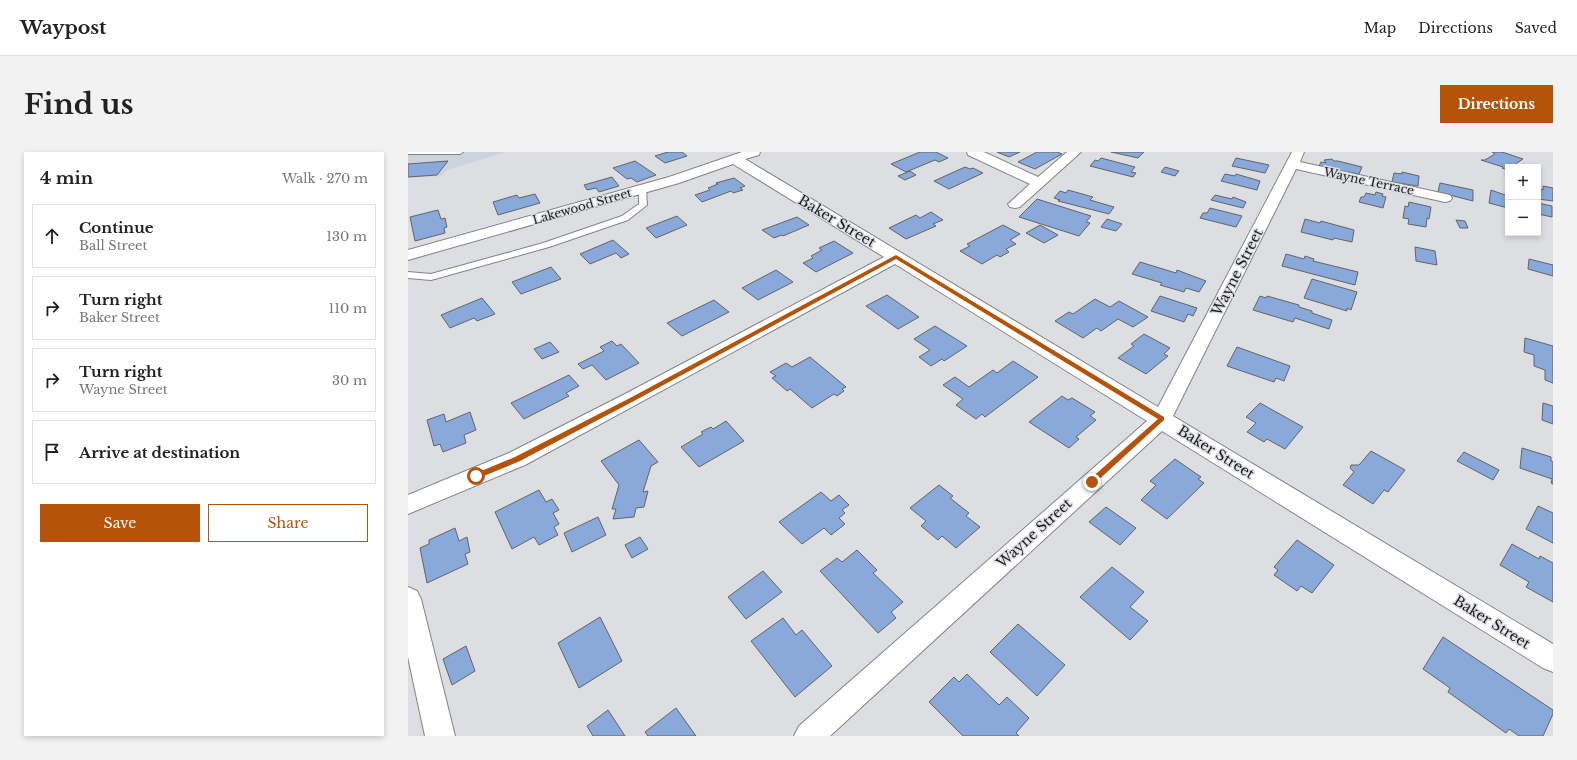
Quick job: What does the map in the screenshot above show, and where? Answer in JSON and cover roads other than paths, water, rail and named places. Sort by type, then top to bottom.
[{"type":"street","name":"Lakewood Street","points":[[408,255],[674,180],[754,152]]},
{"type":"street","points":[[973,152],[1040,183]]},
{"type":"street","points":[[1015,204],[1075,152]]},
{"type":"street","name":"Wayne Terrace","points":[[1295,158],[1445,198]]},
{"type":"street","name":"Wayne Street","points":[[809,736],[1162,419],[1295,158]]},
{"type":"street","name":"Baker Street","points":[[735,159],[1553,659]]},
{"type":"street","points":[[408,505],[517,459],[896,257]]},
{"type":"street","points":[[408,599],[440,736]]},
{"type":"lane","points":[[408,152],[460,152]]},
{"type":"lane","points":[[408,275],[431,277],[546,245],[625,218],[643,205],[642,189]]}]
